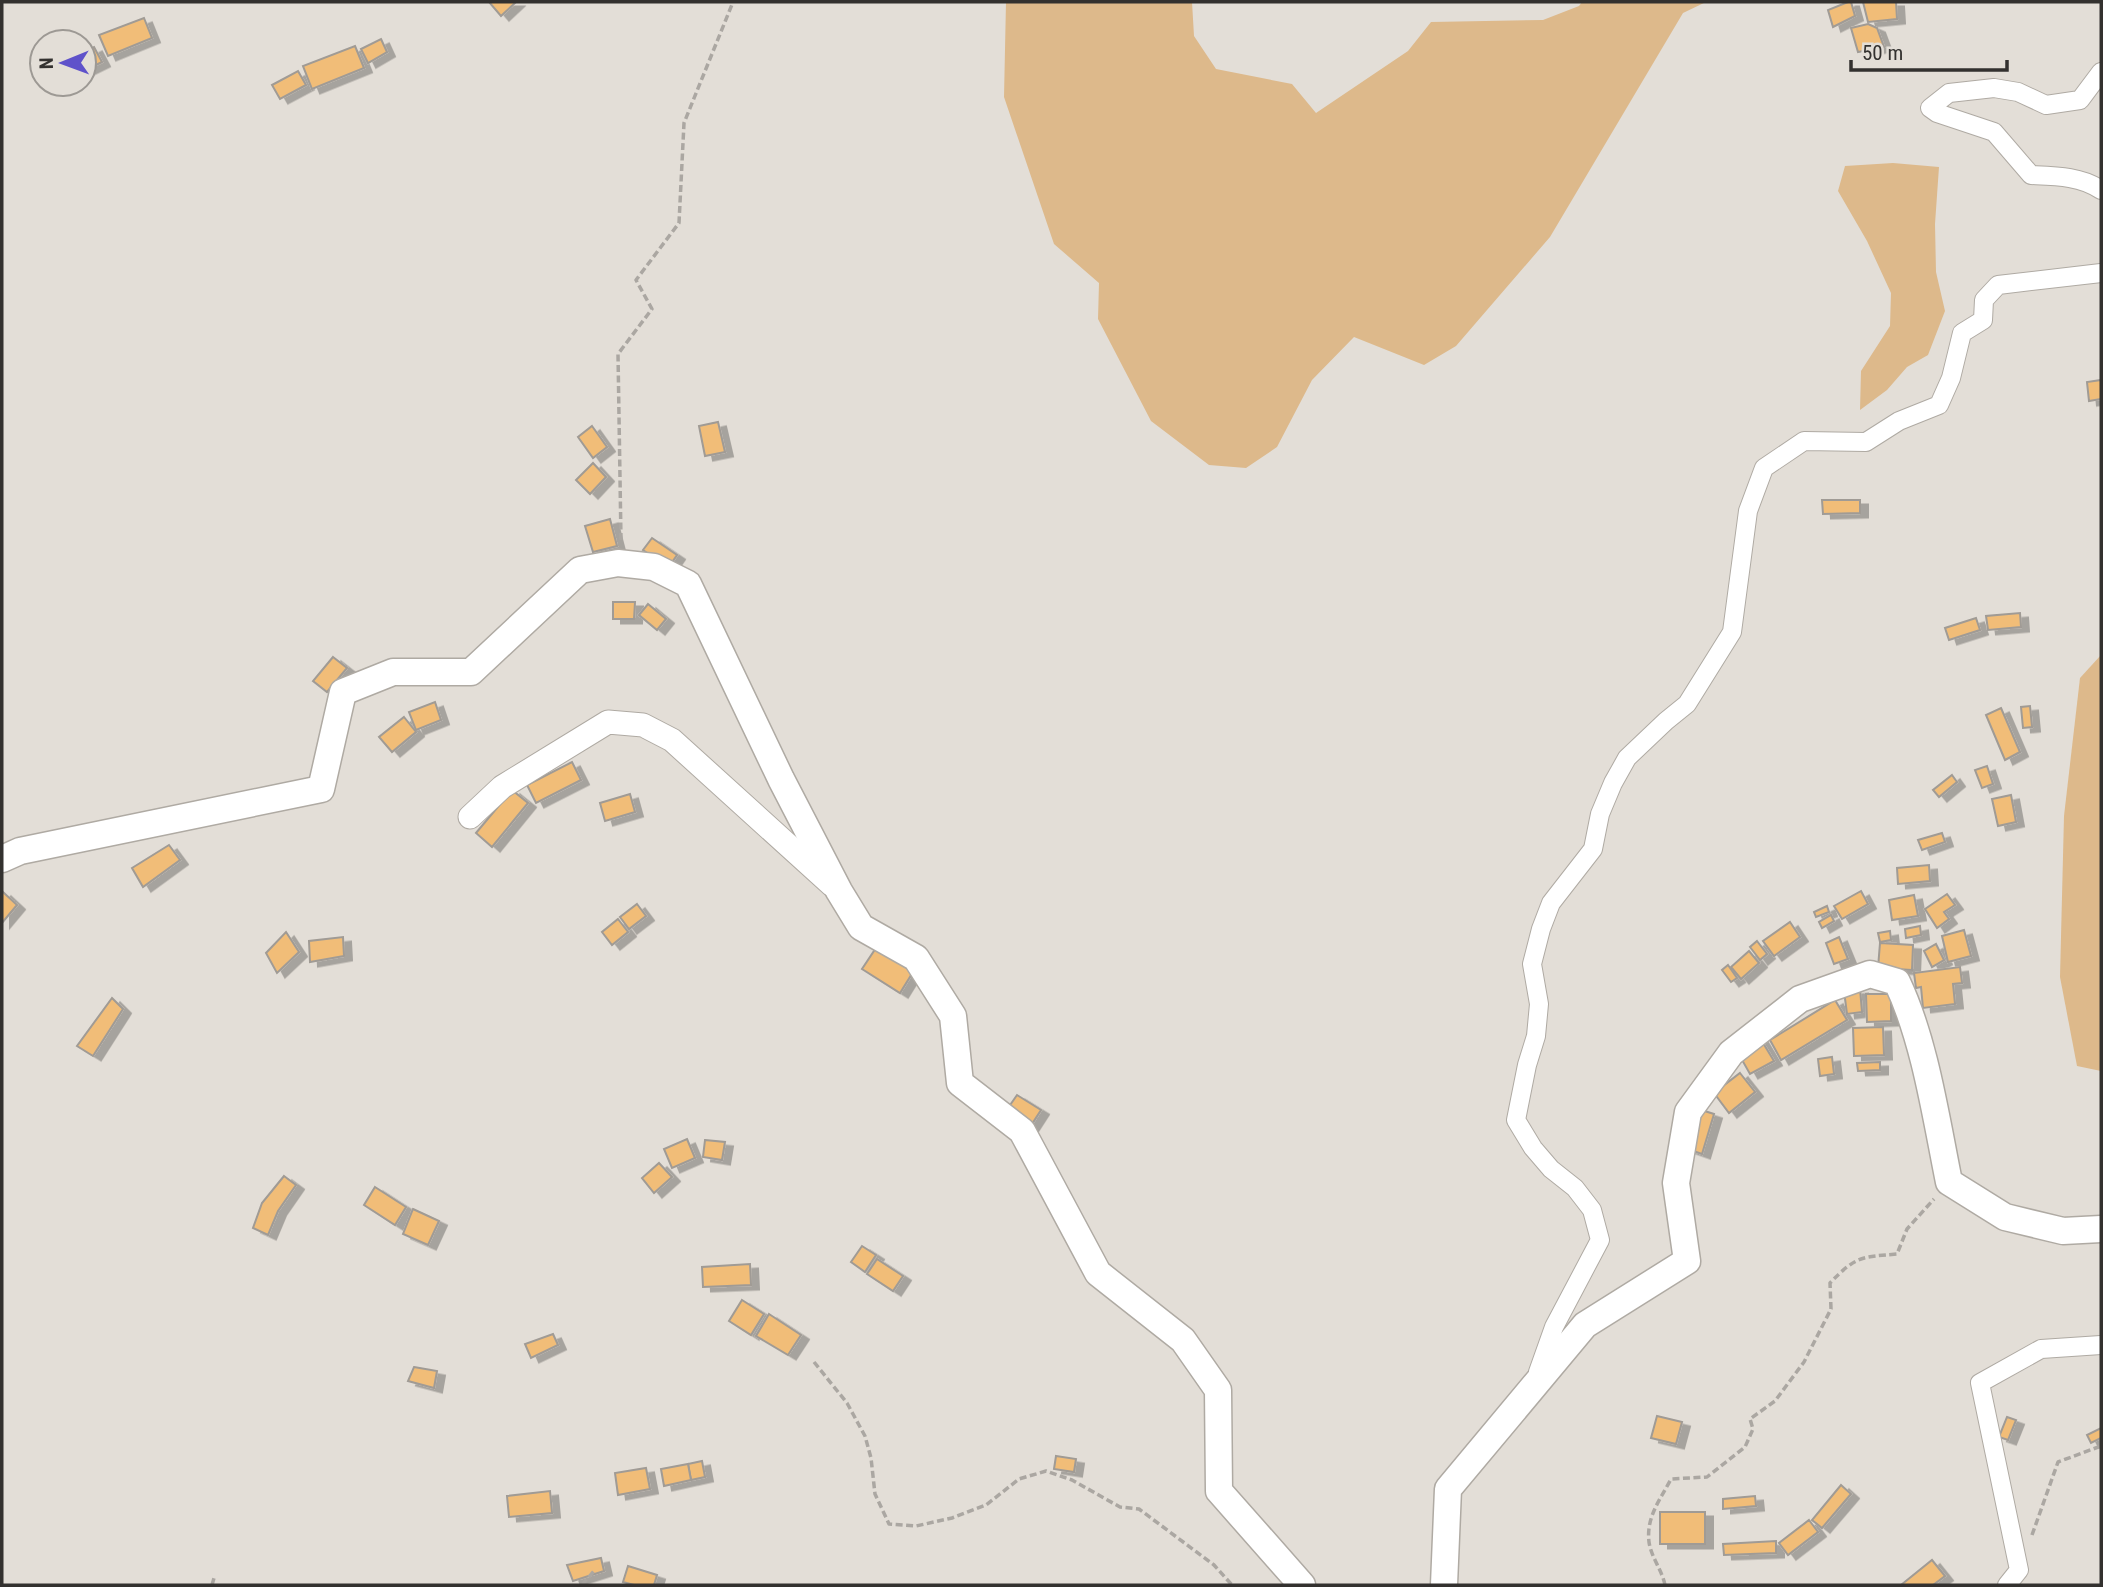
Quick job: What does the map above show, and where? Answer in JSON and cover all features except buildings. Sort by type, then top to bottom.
[{"type":"main road","points":[[2,859],[20,851],[321,789],[343,692],[393,672],[471,672],[580,570],[618,563],[653,566],[688,584],[781,779],[839,891],[861,927],[916,958],[953,1016],[960,1083],[1022,1131],[1098,1273],[1183,1340],[1218,1390],[1219,1491],[1302,1585]]},
{"type":"main road","points":[[1444,1585],[1448,1489],[1585,1325],[1687,1261],[1676,1183],[1688,1112],[1731,1053],[1800,999],[1871,974],[1897,982],[1909,1006],[1949,1182],[2005,1217],[2063,1231],[2101,1229]]},
{"type":"street","points":[[2101,72],[2080,100],[2046,106],[2018,92],[1994,89],[1949,93],[1930,108],[1937,113],[1993,132],[2031,175],[2057,176],[2091,183],[2101,190]]},
{"type":"street","points":[[1532,1389],[1554,1327],[1600,1240],[1592,1210],[1574,1188],[1551,1169],[1533,1148],[1516,1120],[1536,1036],[1539,1004],[1532,964],[1551,903],[1592,849],[1600,814],[1627,758],[1688,704],[1732,632],[1748,511],[1764,468],[1804,441],[1866,442],[1899,421],[1939,405],[1951,378],[1962,333],[1983,320],[1984,300],[1998,285],[2101,273]]},
{"type":"street","points":[[470,817],[502,787],[608,722],[643,725],[673,740],[839,891]]},
{"type":"street","points":[[2007,1585],[2019,1570],[1980,1383],[2041,1349],[2101,1345]]},
{"type":"path","points":[[618,563],[621,539],[618,354],[652,309],[636,280],[679,223],[684,123],[733,2]]},
{"type":"path","points":[[1665,1585],[1649,1543],[1650,1514],[1671,1479],[1707,1477],[1745,1447],[1752,1429],[1750,1419],[1775,1401],[1804,1362],[1831,1309],[1830,1283],[1849,1263],[1865,1256],[1897,1254],[1907,1229],[1949,1182]]},
{"type":"path","points":[[814,1362],[848,1403],[865,1436],[871,1458],[875,1494],[889,1524],[916,1526],[952,1518],[986,1505],[1019,1479],[1046,1471],[1072,1480],[1120,1507],[1139,1509],[1214,1565],[1232,1585]]},
{"type":"path","points":[[2019,1570],[2058,1462],[2101,1446]]},
{"type":"path","points":[[582,1585],[594,1571]]},
{"type":"path","points":[[212,1585],[214,1578]]},
{"type":"shaded area","points":[[1006,2],[1192,2],[1194,36],[1216,69],[1292,84],[1316,113],[1408,51],[1431,22],[1543,20],[1579,6],[1582,2],[1706,2],[1683,13],[1550,237],[1456,346],[1424,365],[1354,337],[1312,380],[1277,447],[1246,468],[1209,465],[1151,421],[1098,319],[1099,283],[1054,244],[1004,97]]},
{"type":"shaded area","points":[[1893,163],[1939,167],[1935,224],[1936,272],[1945,311],[1928,355],[1907,367],[1887,390],[1860,410],[1861,371],[1890,326],[1891,293],[1867,241],[1838,191],[1845,166]]},
{"type":"shaded area","points":[[2101,655],[2101,1071],[2077,1066],[2060,977],[2064,816],[2080,678]]}]
